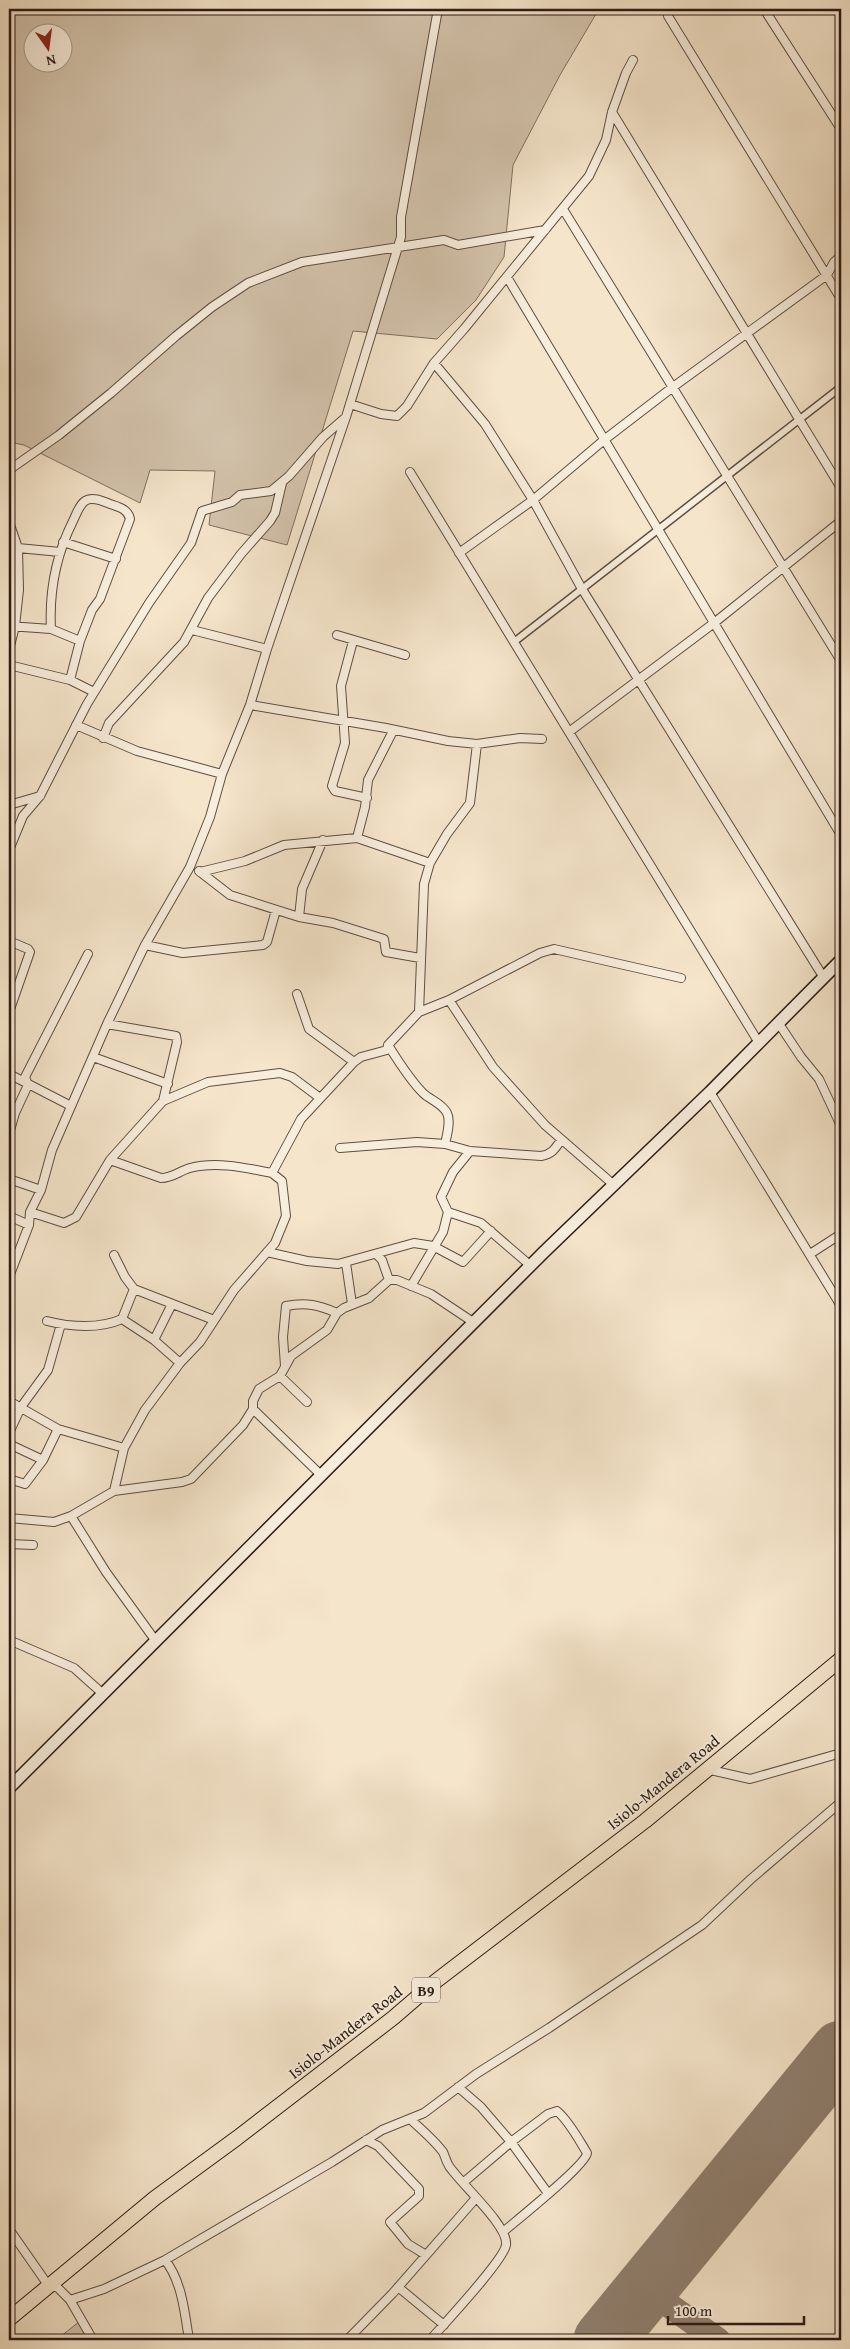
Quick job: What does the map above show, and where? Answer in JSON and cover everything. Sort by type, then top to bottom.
[{"type":"highway","name":"Isiolo-Mandera Road","points":[[9,2319],[155,2198],[245,2132],[392,2018],[436,1981],[645,1821],[841,1659]]},
{"type":"main road","points":[[9,1788],[155,1640],[234,1565],[473,1322],[840,964]]},
{"type":"street","points":[[9,1276],[29,1225],[30,1212],[41,1190],[52,1150],[107,1024],[145,945],[190,867],[210,817],[222,774],[250,705],[267,648],[346,417],[398,247],[438,9]]},
{"type":"street","points":[[764,9],[841,129]]},
{"type":"street","points":[[668,16],[841,299]]},
{"type":"street","points":[[350,404],[381,414],[396,416],[407,406],[434,363],[507,277],[596,164],[606,140],[612,112],[626,73],[633,60]]},
{"type":"street","points":[[612,112],[841,488]]},
{"type":"street","points":[[563,208],[841,661]]},
{"type":"street","points":[[9,470],[59,435],[212,307],[248,283],[302,262],[444,240],[458,245],[545,230]]},
{"type":"street","points":[[459,552],[533,500],[604,440],[673,387],[827,275],[834,262],[841,256]]},
{"type":"street","points":[[507,277],[841,835]]},
{"type":"street","points":[[434,363],[485,424],[533,500],[582,589],[824,978]]},
{"type":"street","points":[[514,642],[841,387]]},
{"type":"street","points":[[9,850],[23,816],[40,796],[94,692],[140,616],[191,543],[202,511],[232,502],[240,496],[271,491],[282,483],[323,437],[346,417]]},
{"type":"street","points":[[410,472],[759,1043]]},
{"type":"street","points":[[103,738],[109,723],[184,642],[208,598],[270,521],[275,512],[282,483]]},
{"type":"street","points":[[51,629],[51,589],[60,552],[63,542],[84,502],[90,499],[99,500],[123,508],[129,514],[128,526],[100,599],[92,610],[80,641],[70,680]]},
{"type":"street","points":[[569,732],[714,623],[841,521]]},
{"type":"street","points":[[9,522],[18,548],[19,590],[9,650]]},
{"type":"street","points":[[63,542],[116,560]]},
{"type":"street","points":[[18,548],[60,552]]},
{"type":"street","points":[[12,626],[51,629],[80,641]]},
{"type":"street","points":[[192,630],[267,648]]},
{"type":"street","points":[[337,634],[353,641],[405,655]]},
{"type":"street","points":[[353,641],[341,686],[344,743],[332,786],[335,791],[367,798]]},
{"type":"street","points":[[9,664],[70,680],[94,692]]},
{"type":"street","points":[[250,705],[386,728],[448,741],[477,744],[520,738],[542,739]]},
{"type":"street","points":[[76,725],[137,751],[222,774]]},
{"type":"street","points":[[357,838],[367,798],[368,780],[393,731]]},
{"type":"street","points":[[419,1012],[422,896],[430,863],[447,834],[470,803],[477,744]]},
{"type":"street","points":[[9,805],[40,796]]},
{"type":"street","points":[[200,872],[245,861],[284,845],[357,838],[430,863]]},
{"type":"street","points":[[299,917],[302,890],[323,840]]},
{"type":"street","points":[[190,867],[200,872],[230,895],[299,917],[333,923],[384,939],[386,952],[420,958]]},
{"type":"street","points":[[145,945],[184,953],[263,945],[267,942],[276,910]]},
{"type":"street","points":[[9,941],[28,949],[30,952],[9,1012]]},
{"type":"street","points":[[272,1173],[301,1119],[354,1062],[361,1057],[387,1050],[388,1045],[419,1012],[449,1000],[540,953],[554,949],[681,978]]},
{"type":"street","points":[[28,1085],[25,1078],[88,954]]},
{"type":"street","points":[[297,994],[309,1029],[354,1062]]},
{"type":"street","points":[[449,1000],[489,1061],[561,1140],[614,1185]]},
{"type":"street","points":[[107,1024],[176,1036],[177,1042],[163,1101]]},
{"type":"street","points":[[778,1024],[819,1080],[841,1126]]},
{"type":"street","points":[[388,1045],[412,1081],[425,1095],[447,1113],[448,1124],[445,1144]]},
{"type":"street","points":[[93,1058],[168,1084]]},
{"type":"street","points":[[30,1212],[64,1223],[76,1217],[110,1160],[163,1101],[208,1082],[280,1073],[292,1077],[320,1098]]},
{"type":"street","points":[[9,1074],[71,1106]]},
{"type":"street","points":[[9,1134],[12,1114],[28,1085]]},
{"type":"street","points":[[710,1092],[841,1306]]},
{"type":"street","points":[[340,1148],[398,1143],[445,1144],[470,1151],[541,1156],[549,1155],[555,1151],[561,1140]]},
{"type":"street","points":[[411,1286],[443,1232],[448,1212],[442,1197],[453,1172],[470,1151]]},
{"type":"street","points":[[110,1160],[162,1178],[170,1178],[190,1168],[207,1166],[240,1167],[272,1173],[282,1181],[286,1216],[282,1230],[275,1243],[234,1290],[200,1342],[180,1363],[145,1410],[124,1448],[114,1491]]},
{"type":"street","points":[[9,1179],[41,1190]]},
{"type":"street","points":[[448,1212],[481,1224],[531,1266]]},
{"type":"street","points":[[9,1216],[29,1225]]},
{"type":"street","points":[[267,1252],[324,1263],[346,1263],[414,1244],[433,1246],[463,1262],[491,1231]]},
{"type":"street","points":[[810,1254],[841,1234]]},
{"type":"street","points":[[376,1254],[382,1260],[390,1280]]},
{"type":"street","points":[[114,1255],[125,1278],[134,1289],[214,1320]]},
{"type":"street","points":[[346,1263],[352,1304]]},
{"type":"street","points":[[9,1518],[54,1522],[72,1516],[114,1491],[182,1482],[191,1479],[236,1433],[253,1409],[253,1401],[258,1389],[280,1376],[298,1350],[326,1330],[337,1313],[352,1304],[369,1298],[390,1280],[397,1280],[431,1294],[473,1322]]},
{"type":"street","points":[[122,1319],[134,1289]]},
{"type":"street","points":[[285,1367],[283,1336],[286,1306],[303,1303],[313,1304],[337,1313]]},
{"type":"street","points":[[154,1340],[172,1304]]},
{"type":"street","points":[[47,1321],[61,1324],[104,1324],[122,1319],[154,1340],[180,1363]]},
{"type":"street","points":[[9,1433],[21,1407],[48,1370],[61,1324]]},
{"type":"street","points":[[280,1376],[307,1402]]},
{"type":"street","points":[[9,1402],[58,1429],[124,1448]]},
{"type":"street","points":[[253,1409],[322,1476]]},
{"type":"street","points":[[9,1479],[25,1484],[43,1460],[58,1429]]},
{"type":"street","points":[[9,1444],[43,1460]]},
{"type":"street","points":[[72,1516],[106,1572],[155,1640]]},
{"type":"street","points":[[9,1544],[33,1545]]},
{"type":"street","points":[[9,1640],[74,1668],[102,1693]]},
{"type":"street","points":[[706,1769],[750,1779],[841,1753]]},
{"type":"street","points":[[70,2300],[104,2289],[165,2260],[382,2130],[410,2119],[437,2105],[458,2087],[702,1925],[751,1879],[841,1802]]},
{"type":"street","points":[[458,2087],[481,2107],[511,2142],[547,2192]]},
{"type":"street","points":[[464,2182],[511,2142],[553,2112],[557,2111],[565,2119],[587,2156],[584,2163],[565,2180],[547,2192],[503,2232]]},
{"type":"street","points":[[410,2119],[443,2152],[449,2166],[503,2232],[507,2242],[504,2252],[430,2340]]},
{"type":"street","points":[[366,2140],[378,2146],[419,2189],[419,2196],[390,2222],[408,2244],[426,2255]]},
{"type":"street","points":[[347,2340],[398,2287],[476,2198]]},
{"type":"street","points":[[9,2229],[48,2285],[58,2288],[70,2300],[93,2340]]},
{"type":"street","points":[[165,2260],[172,2268],[178,2285],[189,2340]]},
{"type":"street","points":[[398,2287],[444,2325]]},
{"type":"shaded area","points":[[9,9],[599,9],[560,75],[513,165],[504,257],[476,300],[437,339],[353,331],[287,545],[209,525],[215,471],[150,470],[140,503],[24,445],[9,442]]},
{"type":"shaded area","points":[[84,2318],[98,2340],[56,2340]]},
{"type":"taxiway","points":[[646,2289],[718,2340]]},
{"type":"runway","points":[[604,2340],[841,2051]]}]
